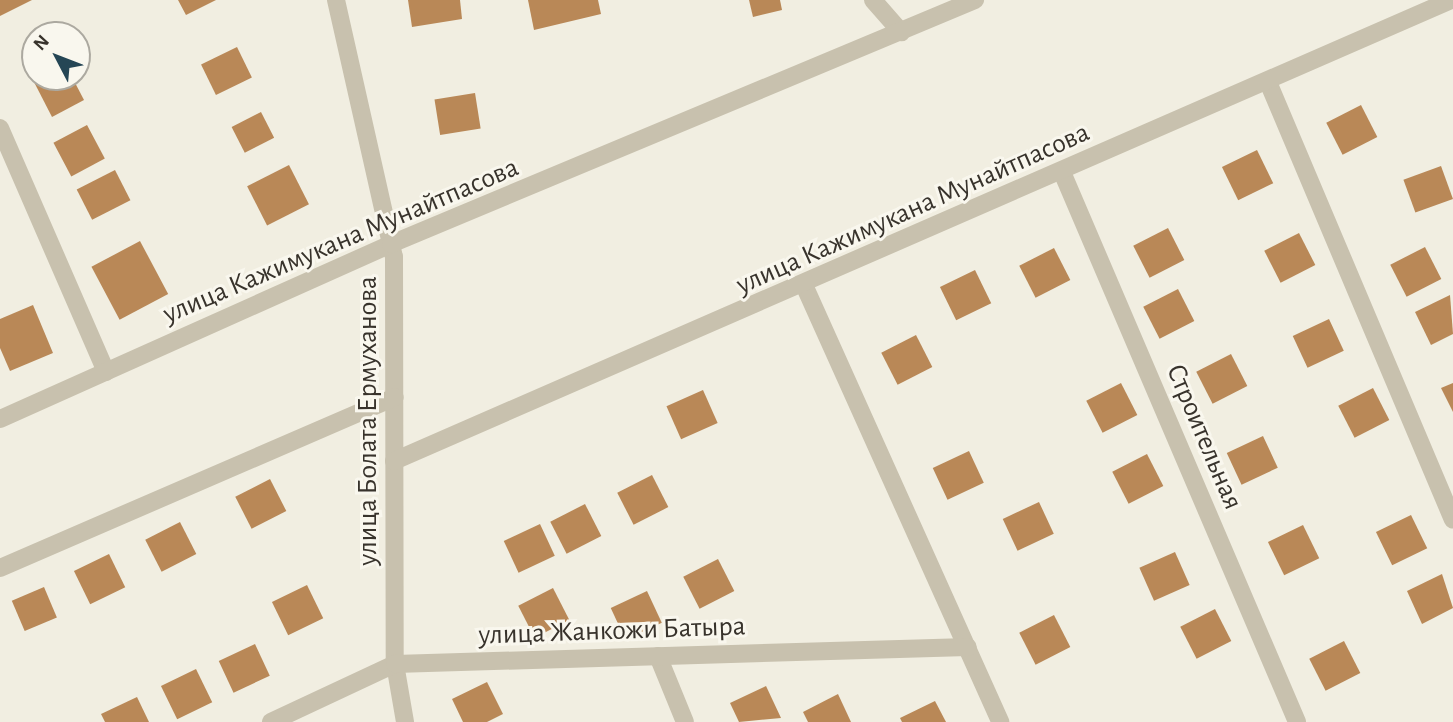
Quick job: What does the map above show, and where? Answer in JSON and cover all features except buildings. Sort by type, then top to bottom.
[{"type":"street","name":"улица Болата Ермуханова","points":[[336,0],[391,244],[395,664],[405,722]]},
{"type":"street","points":[[873,0],[901,32]]},
{"type":"street","name":"улица Кажимукана Мунайтпасова","points":[[0,419],[391,244],[975,0]]},
{"type":"street","name":"улица Кажимукана Мунайтпасова","points":[[394,461],[804,285],[1451,0]]},
{"type":"street","points":[[1268,82],[1453,519]]},
{"type":"street","points":[[0,128],[106,372]]},
{"type":"street","name":"Строительная","points":[[1062,172],[1297,722]]},
{"type":"street","points":[[804,285],[1000,722]]},
{"type":"street","points":[[0,568],[394,397]]},
{"type":"street","name":"улица Жанкожи Батыра","points":[[271,722],[395,664],[968,647]]},
{"type":"street","points":[[658,656],[685,722]]}]
